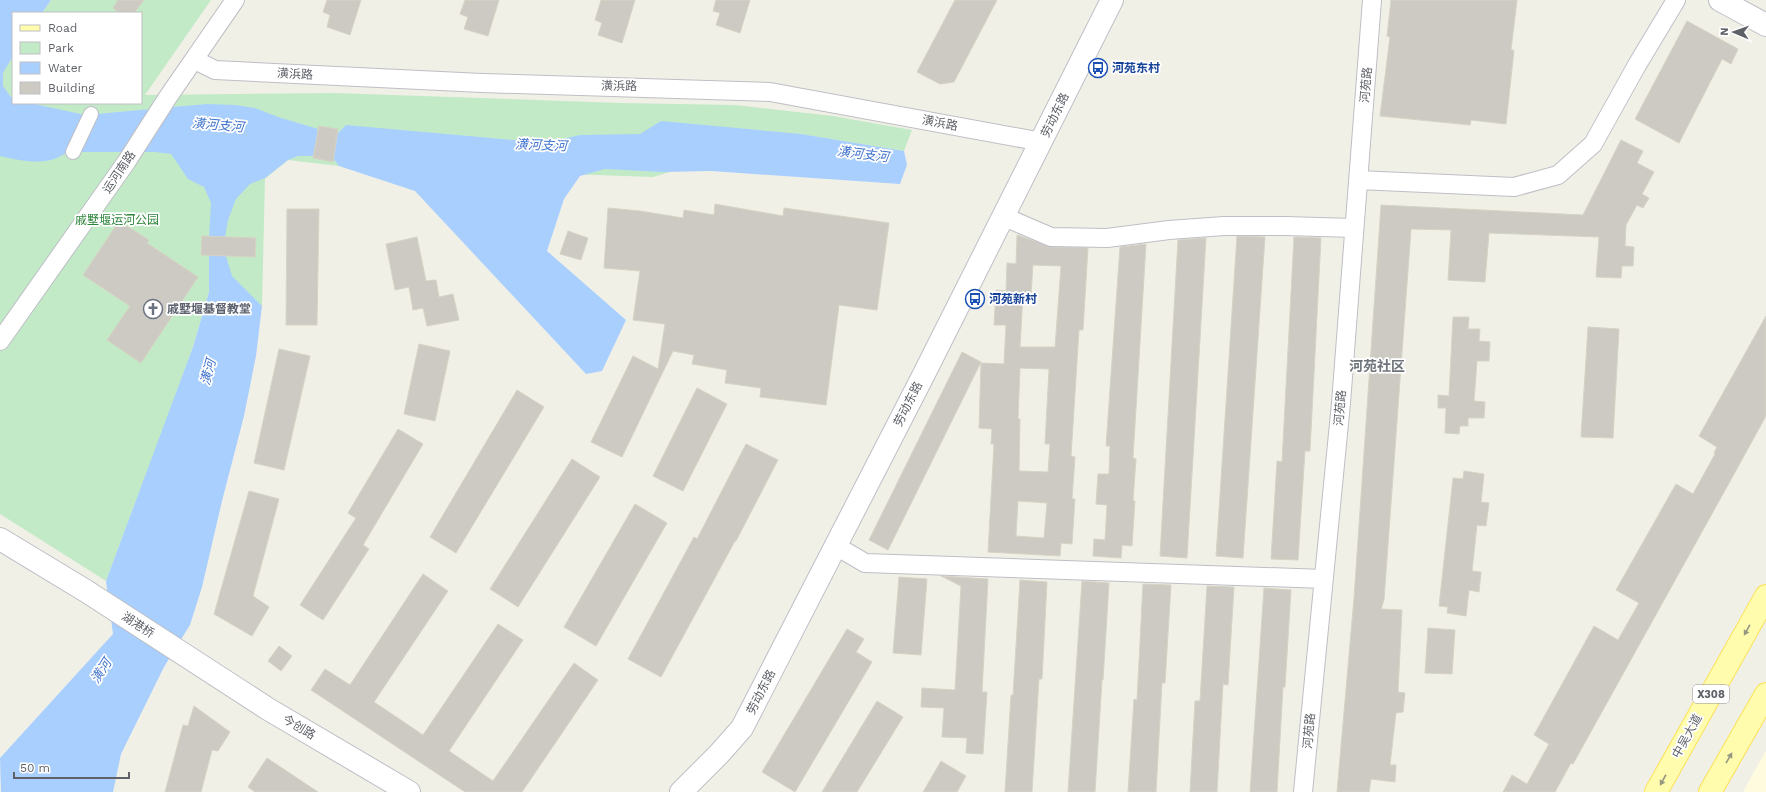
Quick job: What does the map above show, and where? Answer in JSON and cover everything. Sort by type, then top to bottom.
[{"type":"main road","name":"中吴大道","points":[[1656,792],[1766,596]]},
{"type":"main road","points":[[1710,792],[1766,694]]},
{"type":"street","name":"运河南路","points":[[0,341],[127,161],[168,97],[235,0]]},
{"type":"street","name":"劳动东路","points":[[681,792],[720,754],[742,728],[836,546],[1002,216],[1042,142],[1112,0]]},
{"type":"street","name":"河苑路","points":[[1303,792],[1341,403],[1372,0]]},
{"type":"street","points":[[1358,180],[1514,187],[1558,175],[1593,144],[1637,65],[1676,0]]},
{"type":"street","points":[[1720,0],[1766,25]]},
{"type":"street","name":"潢浜路","points":[[195,60],[215,70],[482,83],[770,92],[1042,142]]},
{"type":"street","points":[[73,152],[90,114]]},
{"type":"street","points":[[1002,216],[1051,236],[1083,238],[1107,238],[1169,230],[1224,226],[1354,228]]},
{"type":"street","name":"湖港桥","points":[[0,539],[86,591],[190,658]]},
{"type":"street","points":[[836,546],[865,563],[1324,579]]},
{"type":"street","name":"今创路","points":[[190,658],[268,708],[409,792]]},
{"type":"shaded area","points":[[1766,751],[1766,792],[1743,792],[1754,772]]},
{"type":"green space","name":"戚墅堰运河公园","points":[[51,0],[211,0],[145,95],[335,93],[621,103],[735,105],[833,116],[912,130],[904,151],[800,134],[653,177],[339,166],[288,160],[265,179],[262,306],[209,292],[193,347],[106,581],[0,514],[0,74],[12,57],[12,104],[142,104],[142,12],[43,12]]},
{"type":"water","name":"潢河支河","points":[[0,0],[51,0],[43,12],[12,12],[12,58],[3,73],[3,86],[12,97],[12,104],[35,104],[85,115],[207,104],[235,105],[255,108],[278,117],[318,129],[314,156],[298,156],[288,160],[265,178],[250,184],[236,199],[228,220],[225,237],[209,237],[211,203],[204,187],[188,179],[171,154],[155,152],[67,152],[52,160],[35,162],[0,156]]},
{"type":"water","name":"潢河支河","points":[[661,121],[801,134],[904,151],[907,165],[900,184],[711,171],[663,172],[605,169],[580,176],[564,199],[547,251],[626,320],[602,371],[586,374],[415,191],[339,166],[333,158],[337,134],[346,125],[546,143],[580,135],[640,134]]},
{"type":"water","name":"潢河","points":[[209,255],[226,256],[232,276],[262,306],[256,356],[244,416],[202,587],[190,625],[164,667],[121,754],[113,792],[1,792],[0,758],[113,634],[106,581],[193,347],[209,292]]},
{"type":"building","points":[[118,0],[144,0],[135,12],[119,12],[113,8]]},
{"type":"building","points":[[327,0],[361,0],[350,35],[327,27],[330,15],[323,12]]},
{"type":"building","points":[[465,0],[499,0],[488,36],[464,29],[468,17],[460,14]]},
{"type":"building","points":[[601,0],[635,0],[622,43],[598,35],[602,23],[595,20]]},
{"type":"building","points":[[716,0],[750,0],[740,33],[716,25],[720,13],[713,11]]},
{"type":"building","points":[[955,0],[997,0],[954,82],[940,84],[917,72]]},
{"type":"building","points":[[1391,0],[1517,0],[1511,50],[1514,50],[1506,124],[1471,120],[1470,125],[1380,116],[1390,37],[1387,36]]},
{"type":"building","points":[[1687,21],[1738,49],[1731,64],[1722,59],[1679,143],[1635,119]]},
{"type":"building","points":[[319,126],[338,129],[333,162],[313,158]]},
{"type":"building","points":[[1621,140],[1643,151],[1637,163],[1654,172],[1642,194],[1649,198],[1643,208],[1637,205],[1626,225],[1625,246],[1634,247],[1633,266],[1622,266],[1621,278],[1596,277],[1599,237],[1489,233],[1485,282],[1448,280],[1451,230],[1411,229],[1384,600],[1381,609],[1402,610],[1398,692],[1405,693],[1403,712],[1396,713],[1390,765],[1396,765],[1395,782],[1371,779],[1369,792],[1337,792],[1354,598],[1381,205],[1583,215]]},
{"type":"building","points":[[715,204],[783,216],[784,208],[889,223],[877,310],[839,305],[826,405],[760,397],[761,388],[725,383],[727,370],[692,364],[694,355],[673,351],[622,457],[591,442],[633,356],[658,369],[665,324],[633,320],[640,271],[604,268],[608,208],[640,211],[683,218],[684,210],[714,215]]},
{"type":"building","points":[[287,209],[319,209],[317,325],[286,325]]},
{"type":"building","points":[[119,221],[149,240],[147,243],[198,277],[141,363],[107,340],[130,306],[83,275]]},
{"type":"building","points":[[568,231],[588,238],[581,260],[560,254]]},
{"type":"building","points":[[1017,235],[1051,247],[1088,248],[1083,330],[1079,330],[1071,456],[1075,457],[1072,499],[1075,499],[1072,544],[1061,543],[1060,556],[988,552],[994,444],[991,444],[992,429],[979,428],[981,363],[1004,364],[1006,325],[994,325],[996,290],[1006,291],[1007,263],[1016,264]],"holes":[[[1033,265],[1061,266],[1055,347],[1020,347],[1023,294],[1031,294]],[[1020,368],[1049,369],[1045,444],[1050,444],[1048,472],[1019,471],[1020,419],[1018,419]],[[1018,501],[1047,503],[1044,538],[1016,536]]]},
{"type":"building","points":[[202,236],[256,238],[255,257],[201,255]]},
{"type":"building","points":[[1237,236],[1265,237],[1243,558],[1216,556]]},
{"type":"building","points":[[417,237],[426,281],[436,280],[439,297],[453,294],[459,320],[427,326],[423,308],[413,310],[409,287],[395,290],[386,244]]},
{"type":"building","points":[[1294,237],[1321,238],[1310,451],[1305,451],[1298,560],[1271,559],[1277,461],[1282,462]]},
{"type":"building","points":[[1206,238],[1187,558],[1160,556],[1178,240]]},
{"type":"building","points":[[1146,244],[1133,458],[1136,459],[1132,546],[1122,545],[1121,558],[1093,556],[1094,539],[1105,540],[1107,505],[1096,504],[1098,474],[1109,474],[1110,446],[1106,446],[1120,247]]},
{"type":"building","points":[[1766,316],[1766,416],[1728,485],[1573,764],[1571,763],[1555,792],[1503,792],[1512,775],[1527,784],[1549,744],[1534,735],[1594,626],[1618,640],[1639,603],[1616,590],[1676,484],[1693,494],[1715,454],[1714,453],[1717,447],[1699,436]]},
{"type":"building","points":[[1453,317],[1469,317],[1468,329],[1480,329],[1479,341],[1490,342],[1489,361],[1477,361],[1474,401],[1485,402],[1484,418],[1468,418],[1468,426],[1460,426],[1459,434],[1445,433],[1446,408],[1438,408],[1438,395],[1449,396]]},
{"type":"building","points":[[1588,327],[1619,329],[1613,438],[1581,437]]},
{"type":"building","points":[[419,344],[450,351],[435,421],[404,414]]},
{"type":"building","points":[[279,349],[310,356],[284,470],[254,463]]},
{"type":"building","points":[[962,352],[981,362],[888,550],[869,540]]},
{"type":"building","points":[[697,388],[727,404],[683,491],[653,476]]},
{"type":"building","points":[[517,390],[544,407],[456,553],[430,537]]},
{"type":"building","points":[[398,429],[423,444],[363,545],[369,549],[323,620],[300,605],[356,518],[348,513]]},
{"type":"building","points":[[746,444],[778,460],[736,541],[661,677],[628,659],[694,537],[697,539]]},
{"type":"building","points":[[572,459],[600,477],[518,607],[490,589]]},
{"type":"building","points":[[1464,471],[1484,474],[1481,502],[1489,503],[1486,526],[1477,525],[1472,571],[1481,572],[1479,592],[1469,590],[1466,616],[1447,613],[1448,607],[1439,606],[1453,478],[1463,479]]},
{"type":"building","points":[[249,491],[279,499],[253,596],[269,607],[252,636],[214,614]]},
{"type":"building","points":[[635,504],[667,523],[596,646],[564,627]]},
{"type":"building","points":[[423,574],[448,591],[374,702],[423,735],[498,624],[523,640],[449,751],[493,781],[574,663],[598,680],[522,792],[465,792],[311,690],[325,669],[350,685]]},
{"type":"building","points":[[941,576],[988,579],[982,692],[987,692],[983,754],[966,753],[967,738],[942,737],[944,708],[921,707],[922,688],[955,690],[961,586]]},
{"type":"building","points":[[899,577],[927,579],[921,655],[893,653]]},
{"type":"building","points":[[1020,580],[1047,582],[1042,679],[1039,679],[1032,792],[1005,792],[1011,695],[1013,695]]},
{"type":"building","points":[[1082,581],[1109,583],[1103,680],[1095,792],[1068,792]]},
{"type":"building","points":[[1143,584],[1171,585],[1165,683],[1162,683],[1156,792],[1128,792],[1134,699],[1137,700]]},
{"type":"building","points":[[1207,586],[1234,587],[1228,685],[1223,684],[1217,792],[1190,792],[1195,701],[1200,701]]},
{"type":"building","points":[[1264,588],[1291,590],[1285,687],[1283,687],[1277,792],[1250,792]]},
{"type":"building","points":[[1428,628],[1455,630],[1452,674],[1425,673]]},
{"type":"building","points":[[847,629],[864,639],[856,652],[872,662],[795,792],[762,772]]},
{"type":"building","points":[[279,646],[292,656],[281,671],[268,661]]},
{"type":"building","points":[[877,701],[903,717],[857,792],[822,792]]},
{"type":"building","points":[[194,706],[230,732],[218,751],[212,750],[201,792],[165,792],[183,725],[188,726]]},
{"type":"building","points":[[267,758],[318,792],[255,792],[248,787]]},
{"type":"building","points":[[941,761],[966,776],[957,792],[923,792]]},
{"type":"place","name":"河苑东村","points":[[1098,68]]},
{"type":"place","name":"河苑新村","points":[[975,299]]},
{"type":"place","name":"戚墅堰基督教堂","points":[[153,309]]},
{"type":"district","name":"河苑社区","points":[[1377,366]]}]
